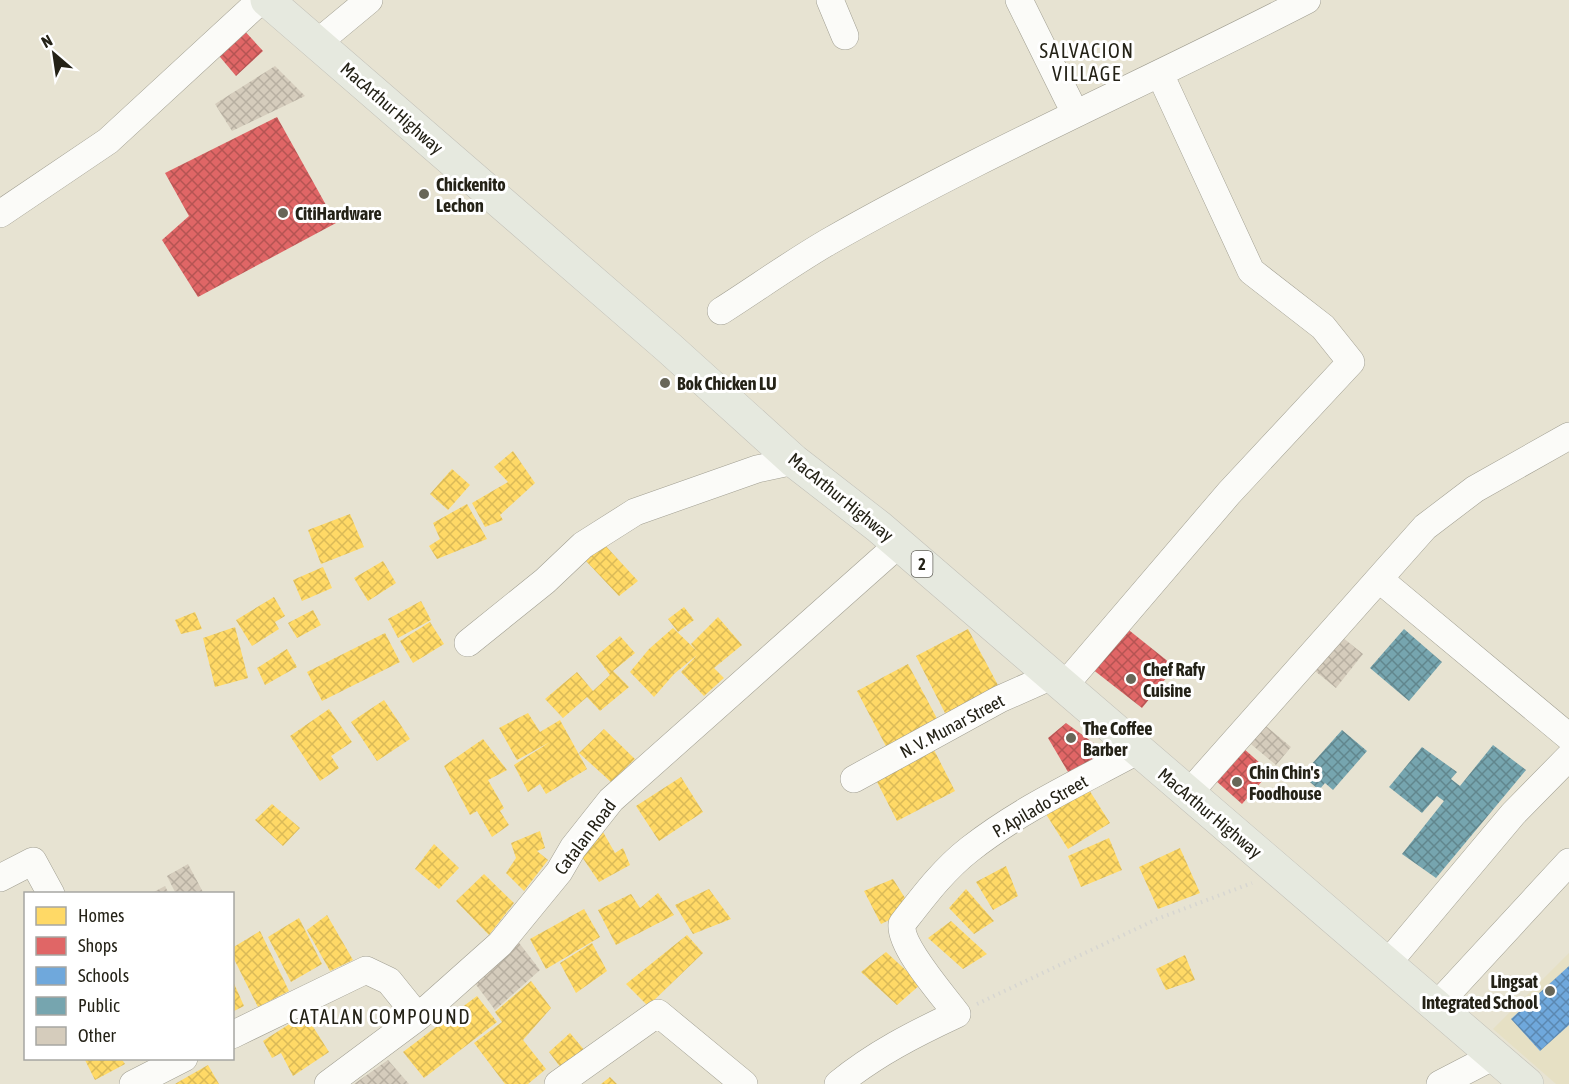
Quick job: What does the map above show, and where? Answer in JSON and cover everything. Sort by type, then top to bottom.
[{"type":"main road","name":"MacArthur Highway","points":[[267,0],[659,340],[794,461],[899,544],[1137,752],[1527,1084]]},
{"type":"street","points":[[0,214],[108,141],[261,0]]},
{"type":"street","points":[[316,44],[369,0]]},
{"type":"street","points":[[830,0],[845,36]]},
{"type":"street","points":[[1019,0],[1075,113]]},
{"type":"street","points":[[721,311],[827,243],[987,157],[1307,0]]},
{"type":"street","points":[[1058,681],[1351,362],[1323,327],[1251,271],[1160,74]]},
{"type":"street","points":[[1188,794],[1433,520],[1475,489],[1569,436]]},
{"type":"street","points":[[468,643],[545,581],[583,544],[635,512],[757,469],[794,461]]},
{"type":"street","name":"Catalan Road","points":[[328,1084],[418,1017],[501,944],[560,872],[573,848],[611,800],[899,544]]},
{"type":"street","points":[[1379,579],[1569,737]]},
{"type":"street","name":"N. V. Munar Street","points":[[854,779],[1000,699],[1058,681]]},
{"type":"street","name":"P. Apilado Street","points":[[957,1014],[902,936],[902,924],[937,879],[968,850],[1009,820],[1137,752]]},
{"type":"street","points":[[1387,964],[1513,814],[1569,757]]},
{"type":"street","points":[[0,878],[33,861],[50,892]]},
{"type":"street","points":[[1436,1006],[1569,862]]},
{"type":"street","points":[[234,1034],[366,970],[389,981],[418,1017]]},
{"type":"street","points":[[558,1084],[658,1013],[744,1084]]},
{"type":"street","points":[[838,1084],[864,1063],[908,1036],[957,1014]]},
{"type":"street","points":[[1440,1084],[1494,1056]]},
{"type":"street","points":[[142,1072],[181,1060]]},
{"type":"path","points":[[957,1014],[1148,923],[1281,873]]},
{"type":"shaded area","name":"Lingsat Integrated School","points":[[1569,953],[1569,1084],[1556,1084],[1493,1029]]},
{"type":"building: Homes","points":[[513,451],[535,483],[500,515],[503,520],[485,527],[472,503],[508,482],[494,467]]},
{"type":"building: Homes","points":[[452,469],[470,485],[448,510],[430,494]]},
{"type":"building: Homes","points":[[467,504],[487,539],[437,559],[429,546],[440,539],[433,523]]},
{"type":"building: Homes","points":[[350,514],[364,547],[321,564],[308,530]]},
{"type":"building: Homes","points":[[603,543],[638,581],[619,596],[586,561]]},
{"type":"building: Homes","points":[[383,561],[396,583],[368,601],[354,578]]},
{"type":"building: Homes","points":[[323,567],[332,588],[302,601],[293,580]]},
{"type":"building: Homes","points":[[274,597],[285,616],[275,622],[279,629],[252,646],[236,620]]},
{"type":"building: Homes","points":[[421,601],[431,620],[398,638],[388,619]]},
{"type":"building: Homes","points":[[684,607],[694,620],[678,632],[668,619]]},
{"type":"building: Homes","points":[[313,610],[321,625],[297,638],[288,623]]},
{"type":"building: Homes","points":[[195,612],[202,629],[181,634],[175,620]]},
{"type":"building: Homes","points":[[718,617],[742,645],[714,668],[724,678],[704,696],[681,672],[697,655],[674,674],[654,697],[630,672],[649,649],[673,628],[697,651],[691,644]]},
{"type":"building: Homes","points":[[430,622],[444,644],[413,663],[400,641]]},
{"type":"building: Homes","points":[[235,627],[248,678],[215,687],[203,638]]},
{"type":"building: Homes","points":[[968,629],[999,687],[946,715],[916,656]]},
{"type":"building: Homes","points":[[385,633],[400,662],[322,701],[307,672]]},
{"type":"building: Homes","points":[[620,636],[635,653],[613,671],[629,687],[600,711],[587,697],[563,718],[545,699],[577,672],[593,691],[610,675],[596,656]]},
{"type":"building: Homes","points":[[287,649],[297,667],[265,685],[257,668]]},
{"type":"building: Homes","points":[[908,664],[941,726],[889,752],[857,691]]},
{"type":"building: Homes","points":[[384,700],[410,739],[377,761],[351,722]]},
{"type":"building: Homes","points":[[329,709],[352,742],[331,756],[339,768],[320,781],[290,736]]},
{"type":"building: Homes","points":[[528,713],[540,732],[560,720],[587,769],[546,794],[540,784],[528,792],[514,765],[550,742],[517,760],[499,728]]},
{"type":"building: Homes","points":[[604,729],[635,759],[611,782],[579,753]]},
{"type":"building: Homes","points":[[483,739],[507,770],[488,780],[504,808],[500,811],[509,825],[492,837],[477,811],[470,815],[444,766]]},
{"type":"building: Homes","points":[[933,748],[955,791],[897,821],[875,778]]},
{"type":"building: Homes","points":[[681,777],[703,812],[659,841],[636,806]]},
{"type":"building: Homes","points":[[1086,785],[1110,823],[1068,849],[1044,811]]},
{"type":"building: Homes","points":[[272,804],[300,828],[283,846],[255,820]]},
{"type":"building: Homes","points":[[540,831],[545,848],[537,851],[548,860],[524,891],[506,873],[516,858],[511,843]]},
{"type":"building: Homes","points":[[603,832],[615,853],[623,848],[630,865],[599,882],[578,851]]},
{"type":"building: Homes","points":[[1109,838],[1122,870],[1081,887],[1068,856]]},
{"type":"building: Homes","points":[[434,844],[459,868],[439,889],[415,869]]},
{"type":"building: Homes","points":[[1180,848],[1200,893],[1158,909],[1139,867]]},
{"type":"building: Homes","points":[[1006,866],[1018,896],[993,910],[976,882]]},
{"type":"building: Homes","points":[[484,874],[514,903],[489,935],[456,901]]},
{"type":"building: Homes","points":[[893,879],[912,909],[881,924],[864,891]]},
{"type":"building: Homes","points":[[709,889],[731,919],[693,934],[675,905]]},
{"type":"building: Homes","points":[[966,889],[994,921],[974,934],[949,908]]},
{"type":"building: Homes","points":[[658,893],[674,915],[616,945],[598,910],[631,894],[640,908]]},
{"type":"building: Homes","points":[[584,909],[600,937],[546,969],[530,939]]},
{"type":"building: Homes","points":[[327,915],[353,960],[330,971],[307,930]]},
{"type":"building: Homes","points":[[299,918],[322,964],[291,982],[268,937]]},
{"type":"building: Homes","points":[[951,921],[987,954],[963,969],[928,938]]},
{"type":"building: Homes","points":[[260,931],[289,991],[258,1007],[234,959],[234,947]]},
{"type":"building: Homes","points":[[687,935],[703,953],[648,1006],[626,984]]},
{"type":"building: Homes","points":[[592,943],[607,971],[576,993],[560,963]]},
{"type":"building: Homes","points":[[886,952],[921,984],[897,1005],[861,972]]},
{"type":"building: Homes","points":[[1185,955],[1195,980],[1166,990],[1156,969]]},
{"type":"building: Homes","points":[[531,981],[551,1008],[523,1040],[546,1069],[528,1084],[505,1084],[474,1043],[502,1022],[495,1012]]},
{"type":"building: Homes","points":[[234,984],[244,1006],[234,1011]]},
{"type":"building: Homes","points":[[477,996],[497,1022],[424,1078],[403,1052]]},
{"type":"building: Homes","points":[[305,1014],[329,1052],[293,1076],[281,1053],[272,1058],[263,1041]]},
{"type":"building: Homes","points":[[570,1033],[586,1052],[564,1072],[549,1052]]},
{"type":"building: Homes","points":[[85,1060],[122,1060],[125,1064],[95,1080]]},
{"type":"building: Homes","points":[[208,1065],[219,1084],[175,1084],[180,1081]]},
{"type":"building: Homes","points":[[610,1077],[617,1084],[601,1084]]},
{"type":"building: Shops","points":[[241,27],[263,51],[236,76],[215,51]]},
{"type":"building: Shops","points":[[277,117],[336,223],[198,297],[162,240],[189,216],[165,173]]},
{"type":"building: Shops","points":[[1120,623],[1175,667],[1142,708],[1087,665]]},
{"type":"building: Shops","points":[[1066,723],[1106,752],[1071,777],[1048,738]]},
{"type":"building: Shops","points":[[1243,748],[1270,772],[1242,804],[1215,780]]},
{"type":"building: Schools","points":[[1569,966],[1569,1025],[1540,1051],[1511,1019]]},
{"type":"building: Public","points":[[1404,629],[1442,662],[1409,701],[1370,668]]},
{"type":"building: Public","points":[[1342,730],[1367,751],[1333,790],[1325,783],[1319,790],[1302,775]]},
{"type":"building: Public","points":[[1493,745],[1526,770],[1436,878],[1402,854],[1444,801],[1437,796],[1422,813],[1389,787],[1422,747],[1457,772],[1451,779],[1460,786]]},
{"type":"building: Other","points":[[275,66],[305,96],[232,131],[215,104]]},
{"type":"building: Other","points":[[1342,637],[1363,654],[1336,688],[1315,671]]},
{"type":"building: Other","points":[[1261,722],[1291,747],[1276,765],[1246,740]]},
{"type":"building: Other","points":[[188,864],[203,892],[175,892],[167,876]]},
{"type":"building: Other","points":[[165,886],[168,892],[154,892]]},
{"type":"building: Other","points":[[513,935],[540,970],[495,1010],[474,982]]},
{"type":"building: Other","points":[[388,1060],[409,1084],[354,1084]]},
{"type":"place","name":"Chickenito Lechon","points":[[424,194]]},
{"type":"place","name":"CitiHardware","points":[[283,213]]},
{"type":"place","name":"Bok Chicken LU","points":[[665,383]]},
{"type":"place","name":"Chef Rafy Cuisine","points":[[1131,679]]},
{"type":"place","name":"The Coffee Barber","points":[[1071,738]]},
{"type":"place","name":"Chin Chin's Foodhouse","points":[[1237,782]]},
{"type":"place","name":"Lingsat Integrated School","points":[[1550,991]]},
{"type":"district","name":"SALVACION VILLAGE","points":[[1087,62]]},
{"type":"district","name":"CATALAN COMPOUND","points":[[380,1016]]}]
